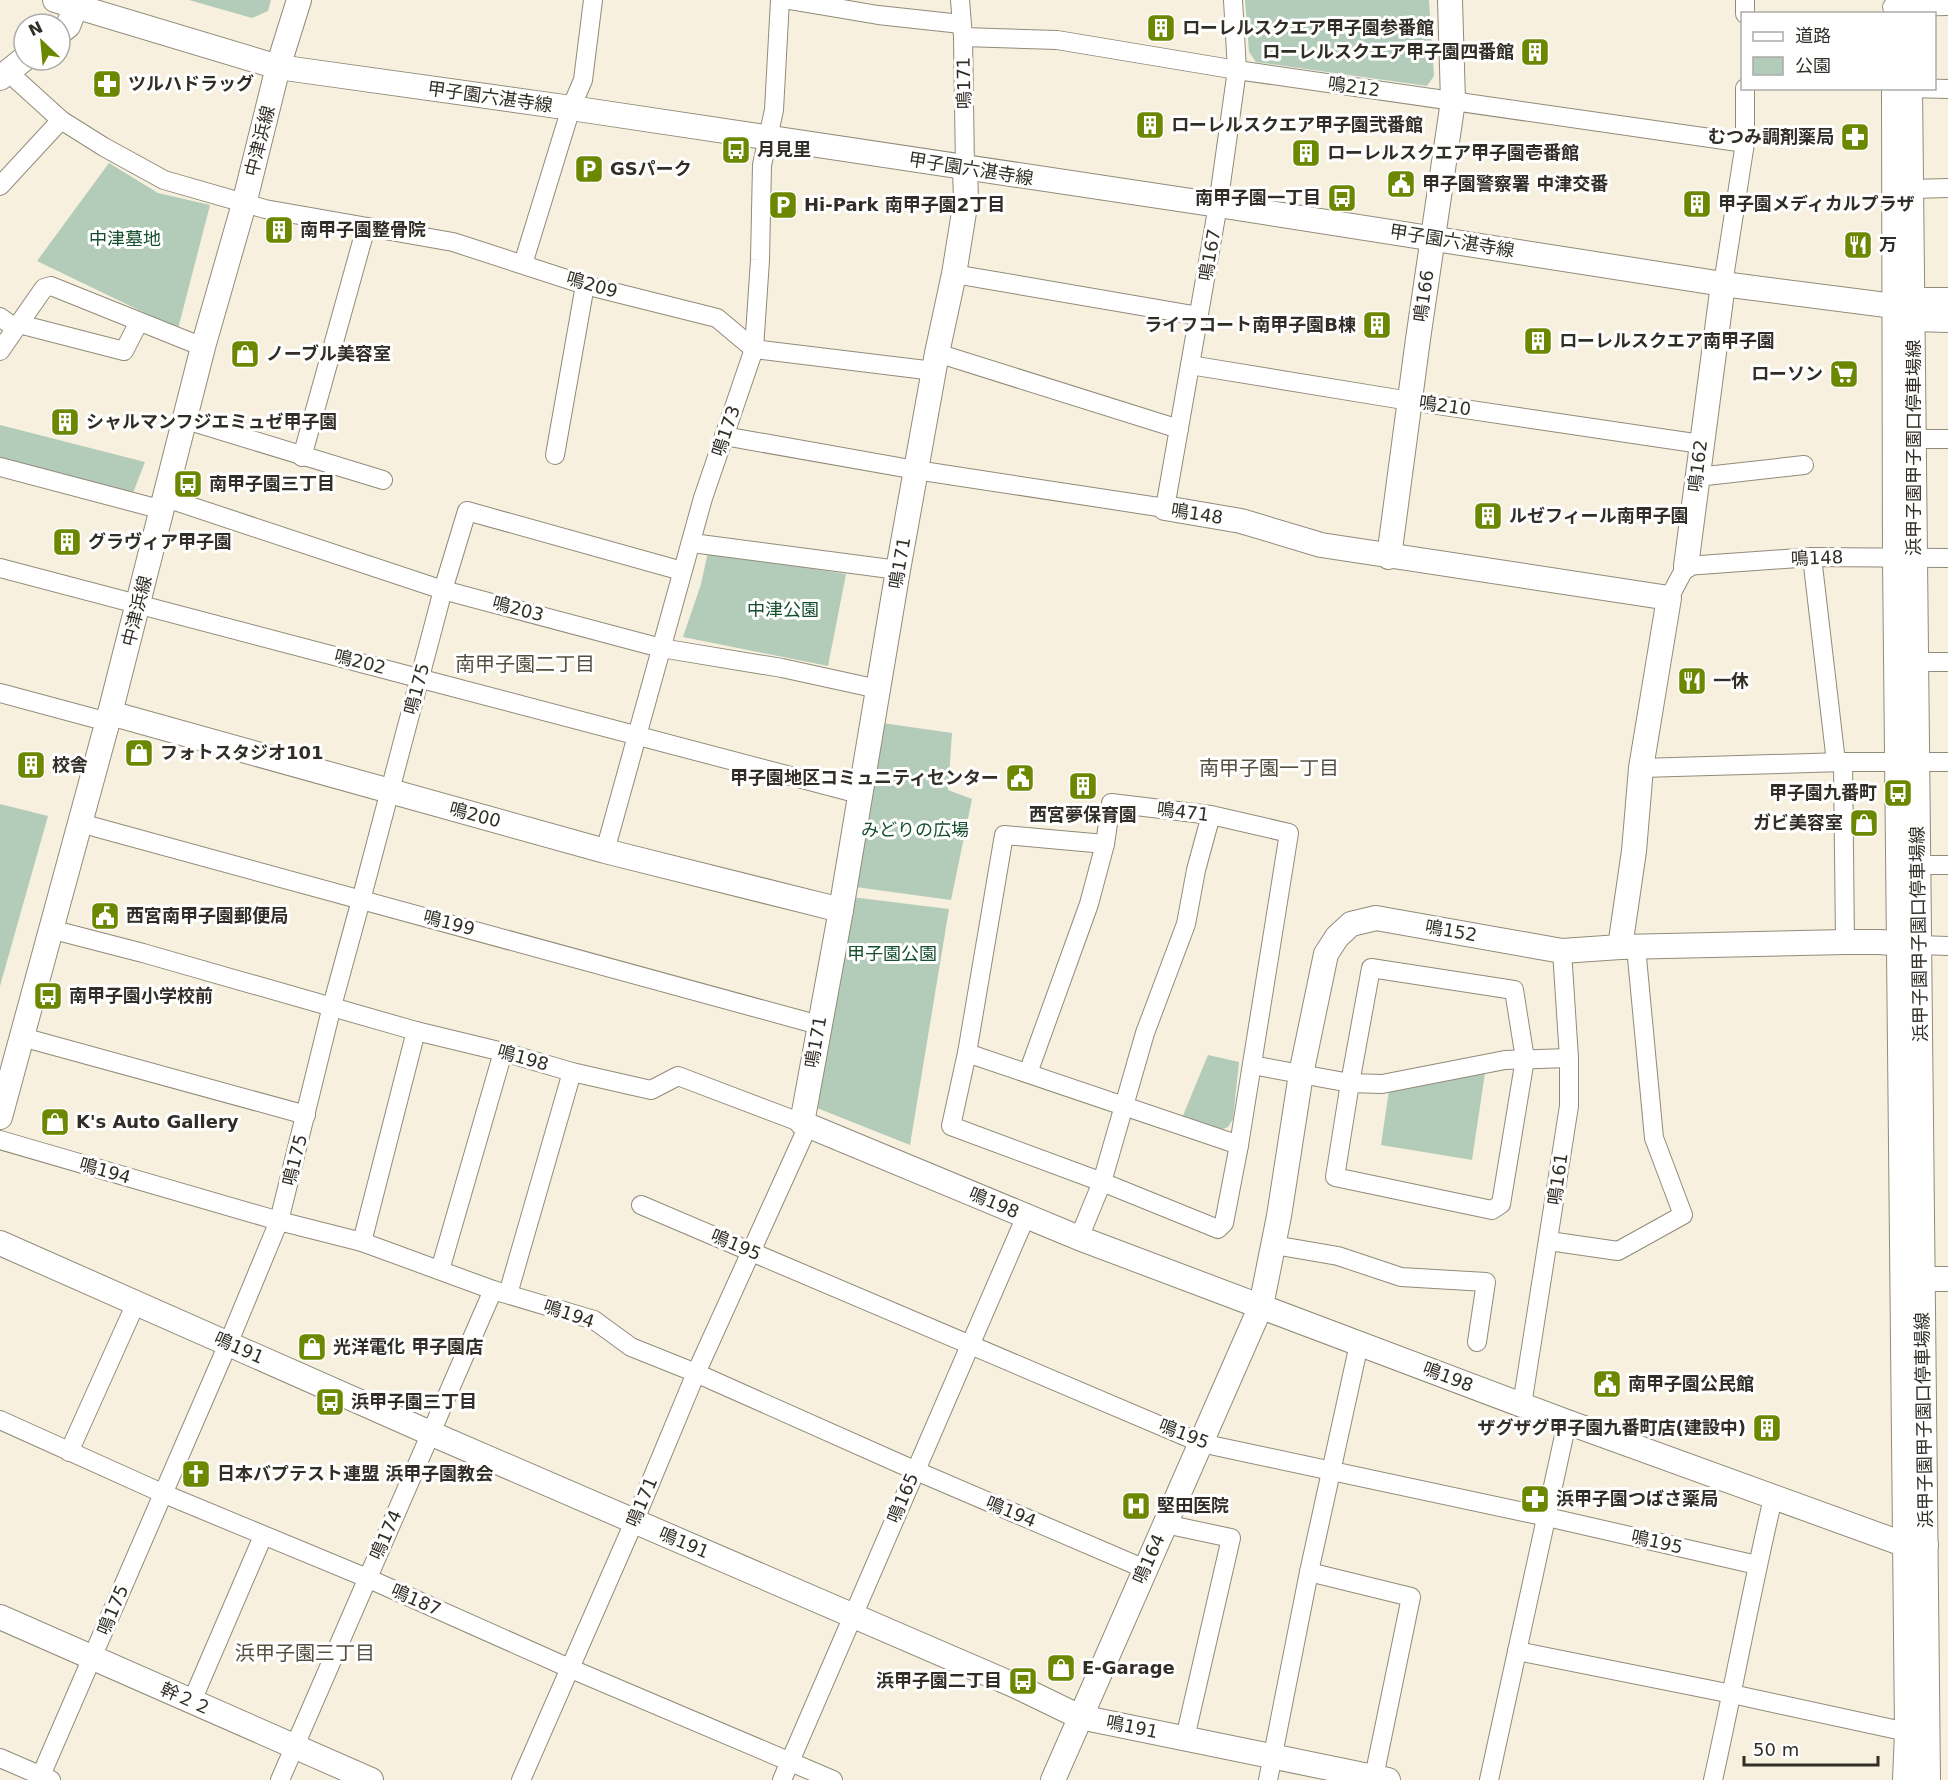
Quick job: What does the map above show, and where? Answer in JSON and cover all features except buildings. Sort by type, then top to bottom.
[{"type":"street","name":"中津浜線","points":[[0,1117],[109,718],[203,347],[244,204],[278,67],[299,0]]},
{"type":"street","points":[[523,264],[571,108],[583,80],[593,0]]},
{"type":"street","name":"鳴173","points":[[605,851],[703,498],[754,349],[760,260],[762,165],[766,137],[774,110],[780,0]]},
{"type":"street","name":"鳴212","points":[[789,0],[962,30],[1057,40],[1238,70],[1745,143]]},
{"type":"street","name":"鳴171","points":[[521,1780],[805,1125],[819,1025],[841,910],[859,794],[966,200],[960,0]]},
{"type":"street","name":"鳴167","points":[[1165,508],[1218,205],[1238,70],[1233,0]]},
{"type":"street","name":"鳴166","points":[[1389,557],[1432,237],[1453,101],[1450,0]]},
{"type":"street","name":"甲子園六湛寺線","points":[[70,2],[278,67],[571,108],[1432,237],[1723,284],[1906,308]]},
{"type":"street","points":[[1900,7],[1948,6]]},
{"type":"street","name":"鳴209","points":[[10,70],[61,120],[164,180],[244,204],[453,242],[585,285],[717,318],[754,349]]},
{"type":"street","name":"鳴162","points":[[1628,947],[1641,768],[1669,598],[1686,567],[1723,284],[1745,143],[1745,90]]},
{"type":"street","name":"浜甲子園甲子園口停車場線","points":[[1894,90],[1906,308]]},
{"type":"street","name":"浜甲子園甲子園口停車場線","points":[[1910,90],[1912,189],[1906,308],[1904,557],[1916,1545],[1923,1769]]},
{"type":"street","points":[[0,186],[61,120]]},
{"type":"street","points":[[1912,189],[1948,188]]},
{"type":"street","points":[[302,457],[366,227]]},
{"type":"street","points":[[954,274],[1199,316]]},
{"type":"street","points":[[555,455],[585,285]]},
{"type":"street","points":[[0,351],[44,288],[51,286],[203,347]]},
{"type":"street","points":[[1906,308],[1948,300]]},
{"type":"street","points":[[1906,308],[1948,320]]},
{"type":"street","points":[[0,317],[17,326],[124,351],[139,322]]},
{"type":"street","points":[[754,349],[935,362],[1179,429]]},
{"type":"street","name":"鳴210","points":[[1190,365],[1410,401],[1701,444]]},
{"type":"street","points":[[186,420],[382,480]]},
{"type":"street","name":"鳴148","points":[[724,436],[916,470],[1241,521],[1321,545],[1389,557],[1669,598]]},
{"type":"street","points":[[1904,440],[1948,439]]},
{"type":"street","points":[[1697,477],[1804,465]]},
{"type":"street","name":"鳴203","points":[[0,467],[164,504],[443,590],[661,648],[782,668],[878,689]]},
{"type":"street","name":"鳴175","points":[[44,1779],[92,1658],[279,1221],[332,1006],[443,590],[467,511],[682,571]]},
{"type":"street","points":[[692,543],[898,570]]},
{"type":"street","points":[[1812,557],[1840,762],[1845,942]]},
{"type":"street","name":"鳴148","points":[[1686,567],[1812,557],[1948,558]]},
{"type":"street","name":"浜甲子園甲子園口停車場線","points":[[1904,557],[1916,662],[1907,763],[1917,866],[1909,945]]},
{"type":"street","name":"鳴202","points":[[0,568],[639,734],[859,794]]},
{"type":"street","points":[[1916,662],[1948,662]]},
{"type":"street","points":[[0,693],[109,718]]},
{"type":"street","name":"鳴200","points":[[109,718],[131,720],[605,851],[841,910]]},
{"type":"street","points":[[1641,768],[1840,762],[1948,762]]},
{"type":"street","name":"鳴471","points":[[1111,803],[1211,815],[1289,833],[1239,1145],[1224,1223],[1218,1229],[1102,1182],[951,1126],[967,1053],[1004,835],[1105,844],[1111,803]]},
{"type":"street","points":[[1079,1238],[1102,1182],[1145,1033],[1186,924],[1196,870],[1211,815]]},
{"type":"street","name":"鳴199","points":[[80,823],[819,1025]]},
{"type":"street","points":[[1028,1072],[1089,904],[1105,844]]},
{"type":"street","points":[[1917,866],[1948,865]]},
{"type":"street","name":"鳴152","points":[[1262,1306],[1301,1074],[1326,954],[1337,937],[1351,924],[1376,918],[1562,951],[1628,947],[1845,942],[1948,946]]},
{"type":"street","name":"鳴198","points":[[50,929],[332,1006],[416,1032],[503,1052],[572,1072],[651,1090],[678,1076],[805,1125],[1079,1238],[1773,1498],[1916,1545]]},
{"type":"street","points":[[1549,1241],[1618,1251],[1683,1215],[1654,1138],[1628,947]]},
{"type":"street","name":"鳴161","points":[[1522,1405],[1569,1106],[1569,1058],[1562,951]]},
{"type":"street","points":[[1371,968],[1514,990],[1525,1059],[1501,1204],[1492,1210],[1335,1178],[1371,968]]},
{"type":"street","points":[[362,1242],[416,1032]]},
{"type":"street","points":[[22,1038],[306,1114]]},
{"type":"street","points":[[441,1270],[503,1052]]},
{"type":"street","points":[[967,1053],[1239,1145]]},
{"type":"street","points":[[1252,1065],[1350,1083],[1382,1083],[1505,1060],[1569,1058]]},
{"type":"street","name":"鳴174","points":[[280,1780],[430,1433],[500,1292],[572,1072]]},
{"type":"street","name":"鳴194","points":[[0,1140],[279,1221],[362,1242],[500,1292],[594,1320],[631,1347],[696,1373],[1145,1569]]},
{"type":"street","name":"鳴195","points":[[641,1205],[1201,1443],[1757,1565]]},
{"type":"street","name":"鳴165","points":[[782,1780],[854,1616],[914,1470],[971,1346],[1026,1216]]},
{"type":"street","name":"鳴191","points":[[0,1243],[634,1522],[1016,1686],[1080,1717],[1381,1779]]},
{"type":"street","points":[[1274,1245],[1338,1256],[1401,1277],[1486,1281],[1477,1342]]},
{"type":"street","points":[[1913,1279],[1948,1279]]},
{"type":"street","points":[[69,1452],[136,1303]]},
{"type":"street","name":"鳴164","points":[[1053,1780],[1262,1306]]},
{"type":"street","points":[[1268,1780],[1308,1572],[1359,1344]]},
{"type":"street","name":"鳴187","points":[[0,1420],[162,1493],[367,1578],[569,1668],[833,1780]]},
{"type":"street","points":[[1489,1780],[1567,1422]]},
{"type":"street","points":[[1713,1780],[1773,1498]]},
{"type":"street","points":[[1165,1524],[1231,1538],[1185,1738]]},
{"type":"street","points":[[192,1701],[262,1536]]},
{"type":"street","name":"浜甲子園甲子園口停車場線","points":[[1916,1545],[1907,1732],[1923,1769]]},
{"type":"street","points":[[1308,1572],[1411,1597],[1381,1779]]},
{"type":"street","name":"幹２２","points":[[0,1617],[371,1780]]},
{"type":"street","points":[[1517,1652],[1732,1694],[1907,1732]]},
{"type":"street","points":[[0,1758],[44,1779]]},
{"type":"green space","points":[[189,0],[271,0],[268,11],[252,18]]},
{"type":"green space","points":[[1245,0],[1429,0],[1434,76],[1427,86],[1256,62],[1249,52]]},
{"type":"green space","name":"中津墓地","points":[[109,163],[158,193],[210,205],[178,329],[37,261]]},
{"type":"green space","points":[[0,425],[145,462],[133,493],[0,458]]},
{"type":"green space","name":"中津公園","points":[[708,552],[846,574],[828,666],[683,637],[701,584]]},
{"type":"green space","name":"みどりの広場","points":[[882,723],[952,733],[948,790],[972,799],[951,900],[855,887]]},
{"type":"green space","points":[[0,804],[48,816],[0,986]]},
{"type":"green space","name":"甲子園公園","points":[[851,897],[949,909],[910,1145],[817,1108]]},
{"type":"green space","points":[[1208,1055],[1239,1062],[1233,1119],[1228,1127],[1223,1129],[1182,1118]]},
{"type":"green space","points":[[1485,1073],[1472,1160],[1381,1145],[1389,1090]]},
{"type":"place","name":"ローレルスクエア甲子園参番館","points":[[1161,28]]},
{"type":"place","name":"ローレルスクエア甲子園四番館","points":[[1535,52]]},
{"type":"place","name":"ツルハドラッグ","points":[[107,84]]},
{"type":"place","name":"ローレルスクエア甲子園弐番館","points":[[1150,125]]},
{"type":"place","name":"むつみ調剤薬局","points":[[1855,137]]},
{"type":"place","name":"月見里","points":[[736,150]]},
{"type":"place","name":"ローレルスクエア甲子園壱番館","points":[[1306,153]]},
{"type":"place","name":"GSパーク","points":[[589,169]]},
{"type":"place","name":"甲子園警察署 中津交番","points":[[1401,184]]},
{"type":"place","name":"南甲子園一丁目","points":[[1342,198]]},
{"type":"place","name":"甲子園メディカルプラザ","points":[[1697,204]]},
{"type":"place","name":"Hi-Park 南甲子園2丁目","points":[[783,205]]},
{"type":"place","name":"南甲子園整骨院","points":[[279,230]]},
{"type":"place","name":"万","points":[[1858,245]]},
{"type":"place","name":"ライフコート南甲子園B棟","points":[[1377,325]]},
{"type":"place","name":"ローレルスクエア南甲子園","points":[[1538,341]]},
{"type":"place","name":"ノーブル美容室","points":[[245,354]]},
{"type":"place","name":"ローソン","points":[[1844,374]]},
{"type":"place","name":"シャルマンフジエミュゼ甲子園","points":[[65,422]]},
{"type":"place","name":"南甲子園三丁目","points":[[188,484]]},
{"type":"place","name":"ルゼフィール南甲子園","points":[[1488,516]]},
{"type":"place","name":"グラヴィア甲子園","points":[[67,542]]},
{"type":"place","name":"一休","points":[[1692,681]]},
{"type":"place","name":"フォトスタジオ101","points":[[139,753]]},
{"type":"place","name":"校舎","points":[[31,765]]},
{"type":"place","name":"甲子園地区コミュニティセンター","points":[[1020,778]]},
{"type":"place","name":"西宮夢保育園","points":[[1083,786]]},
{"type":"place","name":"甲子園九番町","points":[[1898,793]]},
{"type":"place","name":"ガビ美容室","points":[[1864,823]]},
{"type":"place","name":"西宮南甲子園郵便局","points":[[105,916]]},
{"type":"place","name":"南甲子園小学校前","points":[[48,996]]},
{"type":"place","name":"K's Auto Gallery","points":[[55,1122]]},
{"type":"place","name":"光洋電化 甲子園店","points":[[312,1347]]},
{"type":"place","name":"南甲子園公民館","points":[[1607,1384]]},
{"type":"place","name":"浜甲子園三丁目","points":[[330,1402]]},
{"type":"place","name":"ザグザグ甲子園九番町店(建設中)","points":[[1767,1428]]},
{"type":"place","name":"日本バプテスト連盟 浜甲子園教会","points":[[196,1474]]},
{"type":"place","name":"浜甲子園つばさ薬局","points":[[1535,1499]]},
{"type":"place","name":"堅田医院","points":[[1136,1506]]},
{"type":"place","name":"E-Garage","points":[[1061,1668]]},
{"type":"place","name":"浜甲子園二丁目","points":[[1023,1681]]},
{"type":"district","name":"南甲子園二丁目","points":[[525,664]]},
{"type":"district","name":"南甲子園一丁目","points":[[1269,768]]},
{"type":"district","name":"浜甲子園三丁目","points":[[305,1653]]}]
